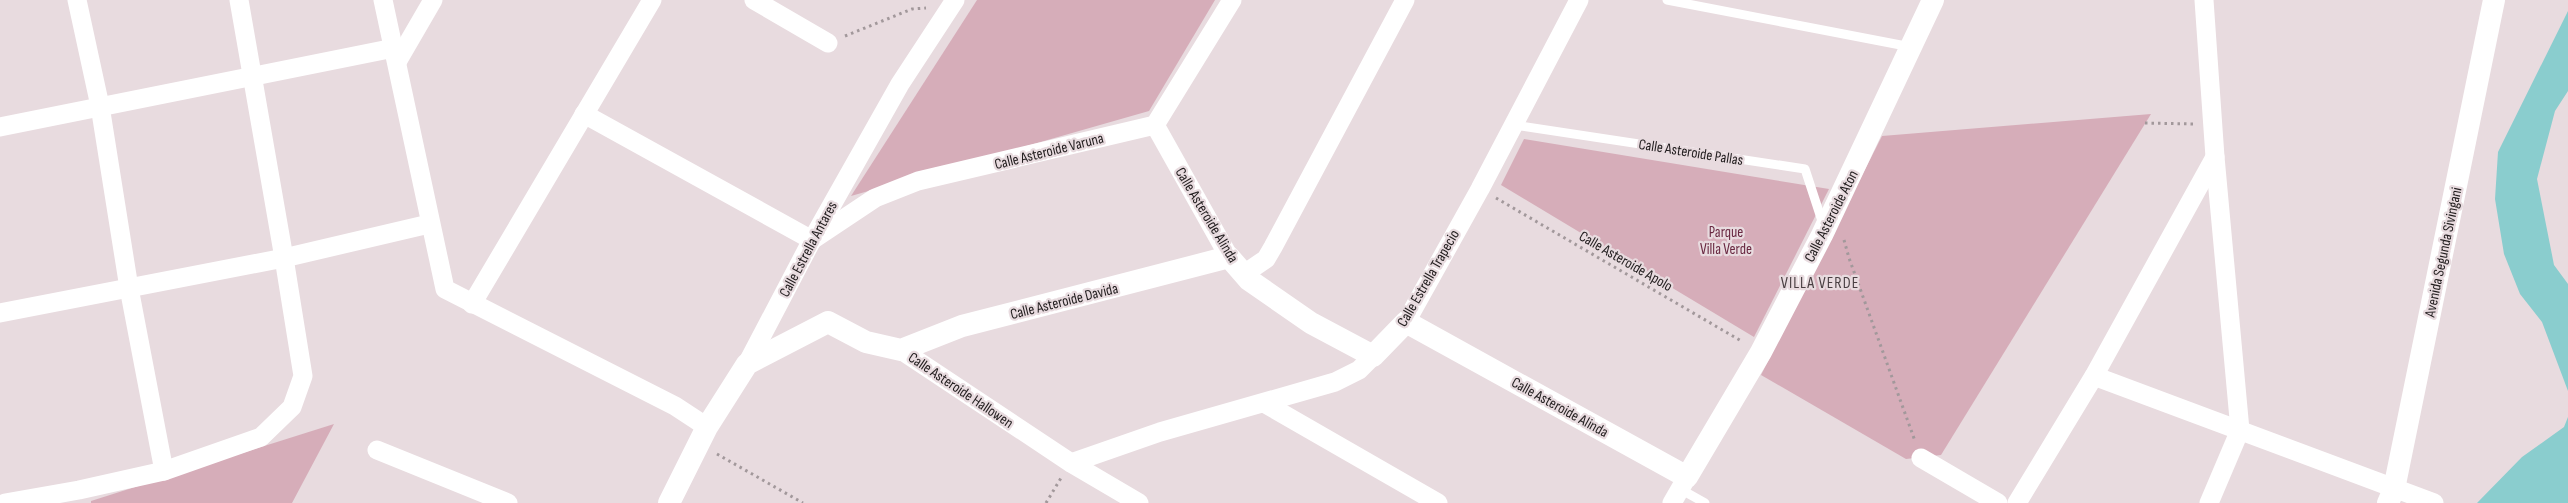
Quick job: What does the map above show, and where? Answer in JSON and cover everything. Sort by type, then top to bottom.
[{"type":"street","points":[[76,0],[100,106],[129,288],[164,471]]},
{"type":"street","points":[[5,503],[79,496],[164,471],[261,437],[292,407],[303,376],[238,0]]},
{"type":"street","points":[[383,0],[444,288],[472,304],[675,406],[703,435]]},
{"type":"street","points":[[0,127],[252,76],[396,55],[433,0]]},
{"type":"street","points":[[472,304],[652,0]]},
{"type":"street","points":[[754,0],[828,43]]},
{"type":"street","points":[[1155,125],[1232,0]]},
{"type":"street","name":"Calle Asteroide Davida","points":[[901,350],[962,326],[1266,259],[1405,0]]},
{"type":"street","name":"Calle Estrella Trapecio","points":[[1071,463],[1160,432],[1336,382],[1359,370],[1406,322],[1480,189],[1579,0]]},
{"type":"street","name":"Calle Asteroide Aton","points":[[1680,490],[1761,352],[1825,229],[1932,0]]},
{"type":"street","points":[[2204,0],[2215,157],[2240,430],[2209,503]]},
{"type":"street","name":"Avenida Segunda Sivingani","points":[[2391,496],[2494,0]]},
{"type":"street","name":"Calle Estrella Antares","points":[[669,503],[703,435],[747,364],[812,240],[900,84],[952,4]]},
{"type":"street","points":[[584,114],[812,240]]},
{"type":"street","name":"Calle Asteroide Varuna","points":[[812,240],[875,198],[918,181],[1155,125]]},
{"type":"street","name":"Calle Asteroide Alinda","points":[[1155,125],[1236,265],[1249,280],[1311,323],[1373,356]]},
{"type":"street","points":[[2017,503],[2094,376],[2215,157]]},
{"type":"street","points":[[0,313],[284,258],[429,224]]},
{"type":"street","name":"Calle Asteroide Hallowen","points":[[747,364],[828,322],[866,342],[901,350],[1071,463],[1139,503]]},
{"type":"street","name":"Calle Asteroide Alinda","points":[[1406,322],[1680,490]]},
{"type":"street","points":[[2094,376],[2240,430],[2391,496],[2434,503]]},
{"type":"street","points":[[1264,403],[1438,503]]},
{"type":"street","points":[[377,450],[508,503]]},
{"type":"street","points":[[1921,458],[1998,503]]},
{"type":"lane","points":[[1667,0],[1911,47]]},
{"type":"lane","name":"Calle Asteroide Pallas","points":[[1514,125],[1805,169],[1825,229]]},
{"type":"lane","name":"Calle Asteroide Alinda","points":[[1680,490],[1705,503]]},
{"type":"path","points":[[828,43],[912,9],[952,4]]},
{"type":"path","points":[[2145,123],[2213,125]]},
{"type":"path","name":"Calle Asteroide Apolo","points":[[1480,189],[1761,352]]},
{"type":"path","points":[[1836,207],[1849,258],[1921,458]]},
{"type":"path","points":[[703,435],[803,503]]},
{"type":"path","points":[[1046,503],[1071,463]]},
{"type":"green space","points":[[977,0],[1215,0],[1149,111],[851,196]]},
{"type":"green space","points":[[2151,114],[1941,455],[1906,459],[1761,375],[1882,136]]},
{"type":"green space","name":"Parque Villa Verde","points":[[1524,139],[1829,189],[1754,337],[1501,185]]},
{"type":"green space","points":[[334,424],[292,503],[91,503],[91,501]]},
{"type":"water","points":[[2568,11],[2568,91],[2555,111],[2537,179],[2554,265],[2568,284],[2568,391],[2542,322],[2520,294],[2504,254],[2495,199],[2498,152]]},
{"type":"water","points":[[2568,417],[2568,503],[2477,503],[2522,457],[2564,427]]},
{"type":"district","name":"VILLA VERDE","points":[[1820,282]]}]
